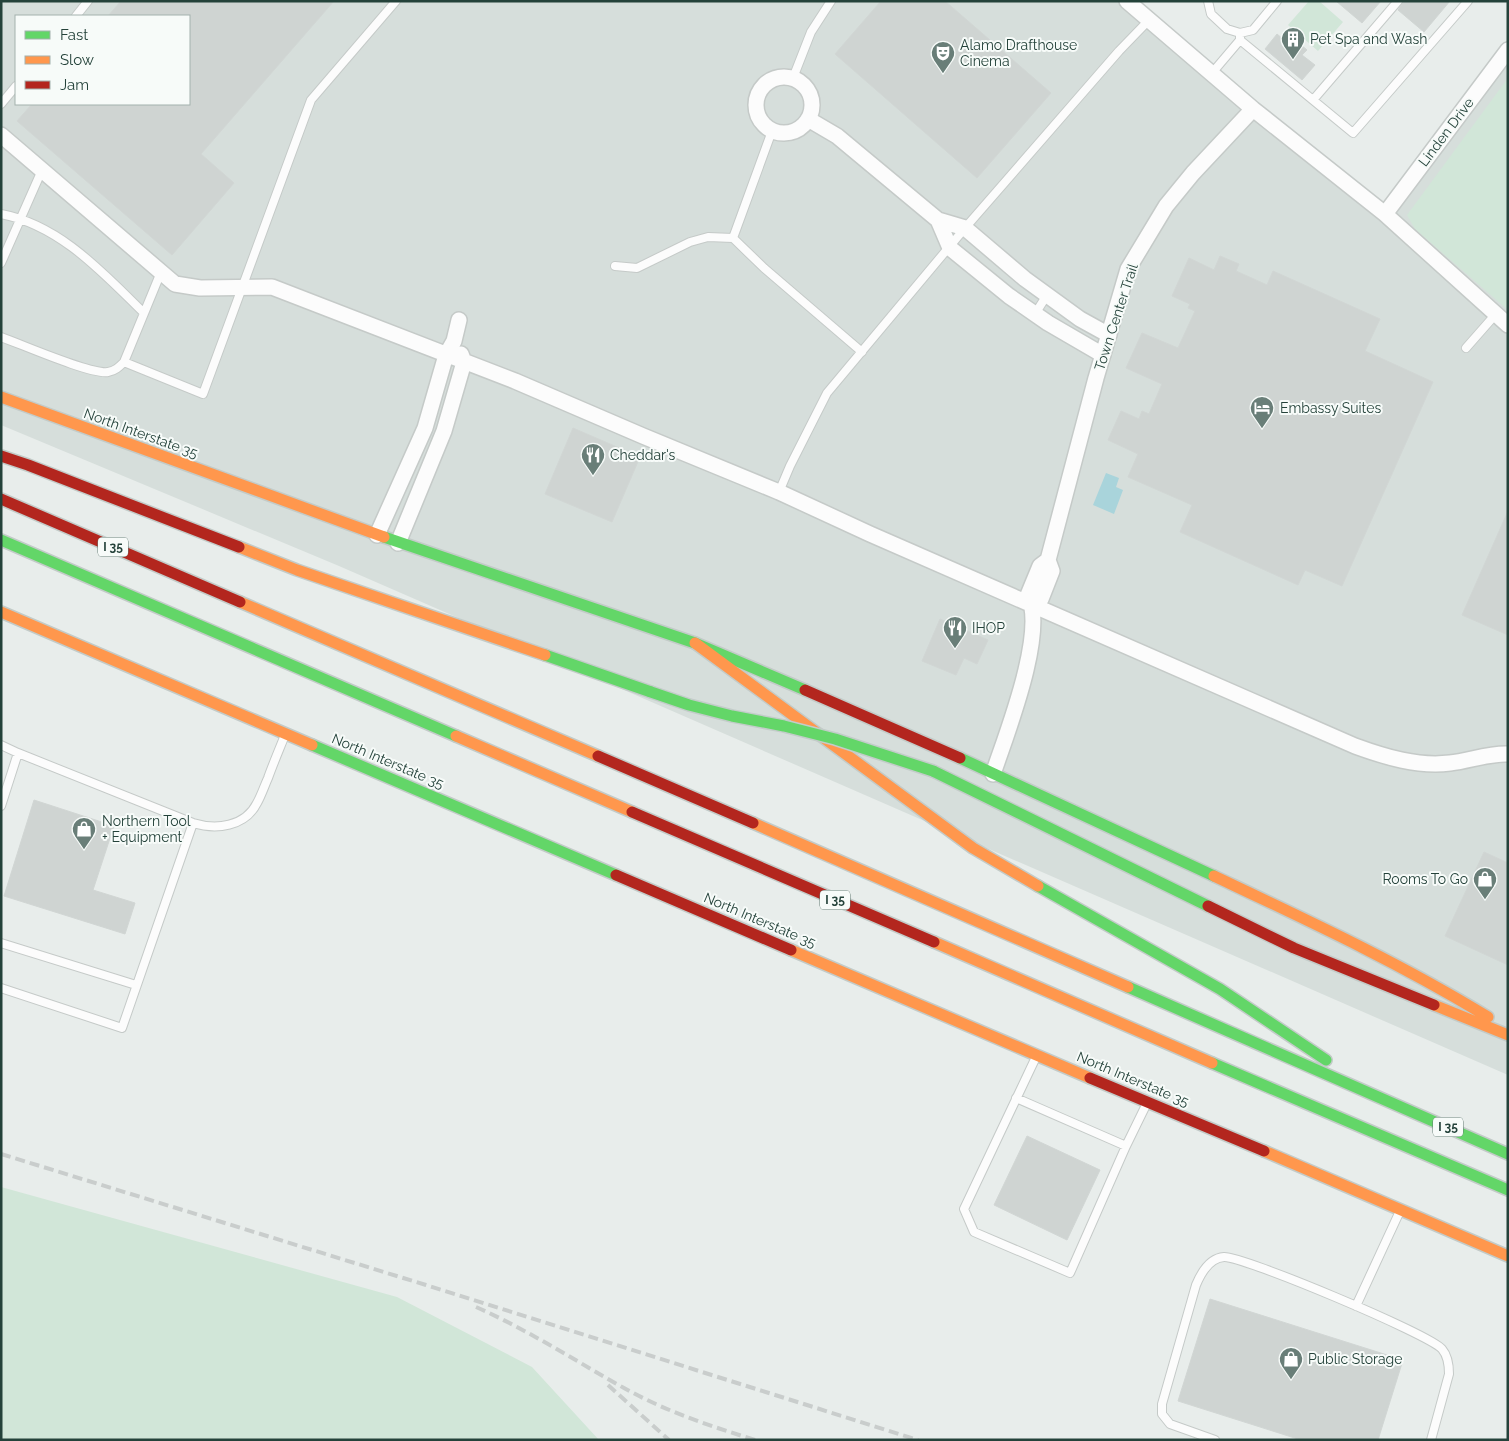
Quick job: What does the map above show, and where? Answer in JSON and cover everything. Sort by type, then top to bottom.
[{"type":"main road","name":"North Interstate 35","points":[[1,397],[377,536],[695,643],[919,738],[992,774],[1342,936],[1441,988],[1508,1029]]},
{"type":"main road","points":[[1,456],[297,570],[689,705],[835,739],[933,771],[1294,948],[1508,1035]]},
{"type":"main road","name":"I 35","points":[[1,499],[788,838],[1508,1154]]},
{"type":"main road","name":"I 35","points":[[1,540],[1508,1190]]},
{"type":"main road","points":[[69,582],[163,611]]},
{"type":"main road","name":"North Interstate 35","points":[[1,612],[1508,1256]]},
{"type":"main road","points":[[695,643],[974,848],[1016,874],[1220,989],[1388,1101]]},
{"type":"street","points":[[1127,1],[1253,109],[1385,214],[1508,325]]},
{"type":"street","name":"Linden Drive","points":[[1385,214],[1508,50]]},
{"type":"street","points":[[770,73],[793,78],[806,88],[810,95],[812,104],[808,119],[802,126],[788,133],[772,131],[764,126],[758,118],[756,99],[770,73]]},
{"type":"street","points":[[740,108],[757,112]]},
{"type":"street","name":"Town Center Trail","points":[[992,774],[1024,683],[1031,643],[1033,605],[1028,595],[1040,566],[1048,560],[1108,335],[1128,269],[1161,213],[1193,173],[1253,109]]},
{"type":"street","points":[[808,119],[837,136],[938,220],[965,228],[1024,279],[1080,319],[1108,335]]},
{"type":"street","points":[[1,135],[175,284],[200,288],[272,287],[515,381],[779,492],[870,534],[1384,757],[1447,764],[1508,754]]},
{"type":"street","points":[[938,220],[950,248],[1009,296],[1103,355]]},
{"type":"street","points":[[377,536],[425,428],[446,355],[454,341],[459,320]]},
{"type":"street","points":[[398,542],[444,431],[464,362],[454,341]]},
{"type":"lane","points":[[77,15],[88,1]]},
{"type":"lane","points":[[124,362],[203,394],[311,100],[396,1]]},
{"type":"lane","points":[[793,78],[811,32],[831,1]]},
{"type":"lane","points":[[1208,1],[1210,14],[1227,29],[1240,37],[1353,133],[1468,1]]},
{"type":"lane","points":[[1212,73],[1240,37],[1253,30],[1276,1]]},
{"type":"lane","points":[[1313,100],[1398,1]]},
{"type":"lane","points":[[779,492],[827,393],[965,228],[1119,51],[1149,20]]},
{"type":"lane","points":[[1,104],[15,87]]},
{"type":"lane","points":[[733,238],[772,131]]},
{"type":"lane","points":[[1,263],[42,170]]},
{"type":"lane","points":[[1,214],[20,218],[44,228],[73,248],[106,276],[144,313]]},
{"type":"lane","points":[[615,266],[637,268],[690,242],[708,238],[733,238],[764,268],[862,352]]},
{"type":"lane","points":[[1,337],[83,368],[106,373],[116,370],[124,362],[161,272]]},
{"type":"lane","points":[[1035,314],[1047,295]]},
{"type":"lane","points":[[1466,348],[1495,315]]},
{"type":"lane","points":[[1,745],[18,754],[193,823],[206,827],[216,827],[240,821],[257,804],[286,734]]},
{"type":"lane","points":[[1,806],[18,754]]},
{"type":"lane","points":[[1,988],[122,1028],[193,823]]},
{"type":"lane","points":[[1,943],[136,985]]},
{"type":"lane","points":[[1036,1055],[964,1209],[974,1232],[1070,1273],[1147,1102]]},
{"type":"lane","points":[[1016,1098],[1126,1146]]},
{"type":"lane","points":[[1356,1306],[1401,1209]]},
{"type":"lane","points":[[1216,1440],[1175,1427],[1162,1414],[1162,1404],[1196,1285],[1207,1266],[1218,1258],[1226,1257],[1234,1258],[1356,1306],[1435,1343],[1446,1355],[1449,1364],[1448,1381],[1431,1440]]},
{"type":"shaded area","points":[[1,1],[1132,1],[1385,217],[1508,56],[1508,1075],[339,566],[1,425]]},
{"type":"green space","points":[[1309,1],[1319,1],[1343,22],[1318,51],[1288,25]]},
{"type":"green space","points":[[1508,78],[1508,310],[1415,229],[1407,215]]},
{"type":"green space","points":[[1,1187],[397,1297],[532,1367],[599,1440],[1,1440]]},
{"type":"water","points":[[1106,473],[1119,478],[1116,487],[1123,490],[1114,514],[1093,505]]},
{"type":"building","points":[[121,1],[334,1],[201,154],[234,183],[172,255],[17,121],[31,105],[190,105],[190,15],[109,15]]},
{"type":"building","name":"Alamo Drafthouse Cinema","points":[[881,1],[945,1],[1051,93],[977,178],[835,54]]},
{"type":"building","points":[[1336,1],[1381,1],[1362,23]]},
{"type":"building","points":[[1404,1],[1450,1],[1424,32],[1398,10]]},
{"type":"building","name":"Pet Spa and Wash","points":[[1277,34],[1290,45],[1294,39],[1307,50],[1302,55],[1315,65],[1302,80],[1265,49]]},
{"type":"building","name":"Embassy Suites","points":[[1220,256],[1239,264],[1236,271],[1267,285],[1273,271],[1380,319],[1365,351],[1433,382],[1342,586],[1305,570],[1298,585],[1180,532],[1192,505],[1128,477],[1138,454],[1108,440],[1121,411],[1139,419],[1142,411],[1149,414],[1162,384],[1126,368],[1142,333],[1178,348],[1195,311],[1188,308],[1190,304],[1172,296],[1189,258],[1214,270]]},
{"type":"building","name":"Cheddar's","points":[[573,428],[640,457],[612,522],[545,494]]},
{"type":"building","points":[[1508,511],[1508,635],[1462,615]]},
{"type":"building","name":"IHOP","points":[[940,619],[988,640],[977,664],[964,658],[956,675],[922,661]]},
{"type":"building","points":[[34,800],[114,826],[93,890],[135,903],[125,934],[4,896]]},
{"type":"building","name":"Rooms To Go","points":[[1484,852],[1508,863],[1508,965],[1445,936]]},
{"type":"building","points":[[1027,1136],[1100,1170],[1067,1240],[994,1205]]},
{"type":"building","name":"Public Storage","points":[[1210,1299],[1403,1360],[1378,1440],[1301,1440],[1178,1401]]},
{"type":"railway","points":[[1,1154],[918,1440]]},
{"type":"railway","points":[[476,1307],[532,1335],[655,1404],[755,1440]]},
{"type":"railway","points":[[608,1385],[669,1440]]},
{"type":"traffic: fast","points":[[384,537],[695,643],[805,690]]},
{"type":"traffic: fast","points":[[1,540],[456,736]]},
{"type":"traffic: fast","points":[[545,655],[651,692]]},
{"type":"traffic: fast","points":[[651,692],[689,705],[732,716],[784,726],[835,739],[933,771]]},
{"type":"traffic: fast","points":[[312,745],[616,875]]},
{"type":"traffic: fast","points":[[960,758],[1214,876]]},
{"type":"traffic: fast","points":[[933,771],[1208,906]]},
{"type":"traffic: fast","points":[[1038,886],[1220,989],[1326,1060]]},
{"type":"traffic: fast","points":[[1128,987],[1508,1154]]},
{"type":"traffic: fast","points":[[1212,1063],[1508,1190]]},
{"type":"traffic: slow","points":[[1,397],[384,537]]},
{"type":"traffic: slow","points":[[239,547],[297,570],[545,655]]},
{"type":"traffic: slow","points":[[240,602],[598,756]]},
{"type":"traffic: slow","points":[[1,612],[312,745]]},
{"type":"traffic: slow","points":[[695,643],[973,848],[1038,886]]},
{"type":"traffic: slow","points":[[456,736],[632,812]]},
{"type":"traffic: slow","points":[[753,823],[1128,987]]},
{"type":"traffic: slow","points":[[1214,876],[1387,960],[1488,1017]]},
{"type":"traffic: slow","points":[[934,942],[1212,1063]]},
{"type":"traffic: slow","points":[[791,950],[1090,1078]]},
{"type":"traffic: slow","points":[[1434,1005],[1508,1035]]},
{"type":"traffic: slow","points":[[1264,1151],[1508,1256]]},
{"type":"traffic: jam","points":[[1,456],[239,547]]},
{"type":"traffic: jam","points":[[1,499],[240,602]]},
{"type":"traffic: jam","points":[[805,690],[960,758]]},
{"type":"traffic: jam","points":[[598,756],[753,823]]},
{"type":"traffic: jam","points":[[632,812],[934,942]]},
{"type":"traffic: jam","points":[[616,875],[791,950]]},
{"type":"traffic: jam","points":[[1208,906],[1294,948],[1434,1005]]},
{"type":"traffic: jam","points":[[1090,1078],[1264,1151]]},
{"type":"place","name":"Pet Spa and Wash","points":[[1293,60]]},
{"type":"place","name":"Alamo Drafthouse Cinema","points":[[943,74]]},
{"type":"place","name":"Embassy Suites","points":[[1262,429]]},
{"type":"place","name":"Cheddar's","points":[[593,476]]},
{"type":"place","name":"IHOP","points":[[955,649]]},
{"type":"place","name":"Northern Tool + Equipment","points":[[84,850]]},
{"type":"place","name":"Rooms To Go","points":[[1485,900]]},
{"type":"place","name":"Public Storage","points":[[1291,1380]]}]
